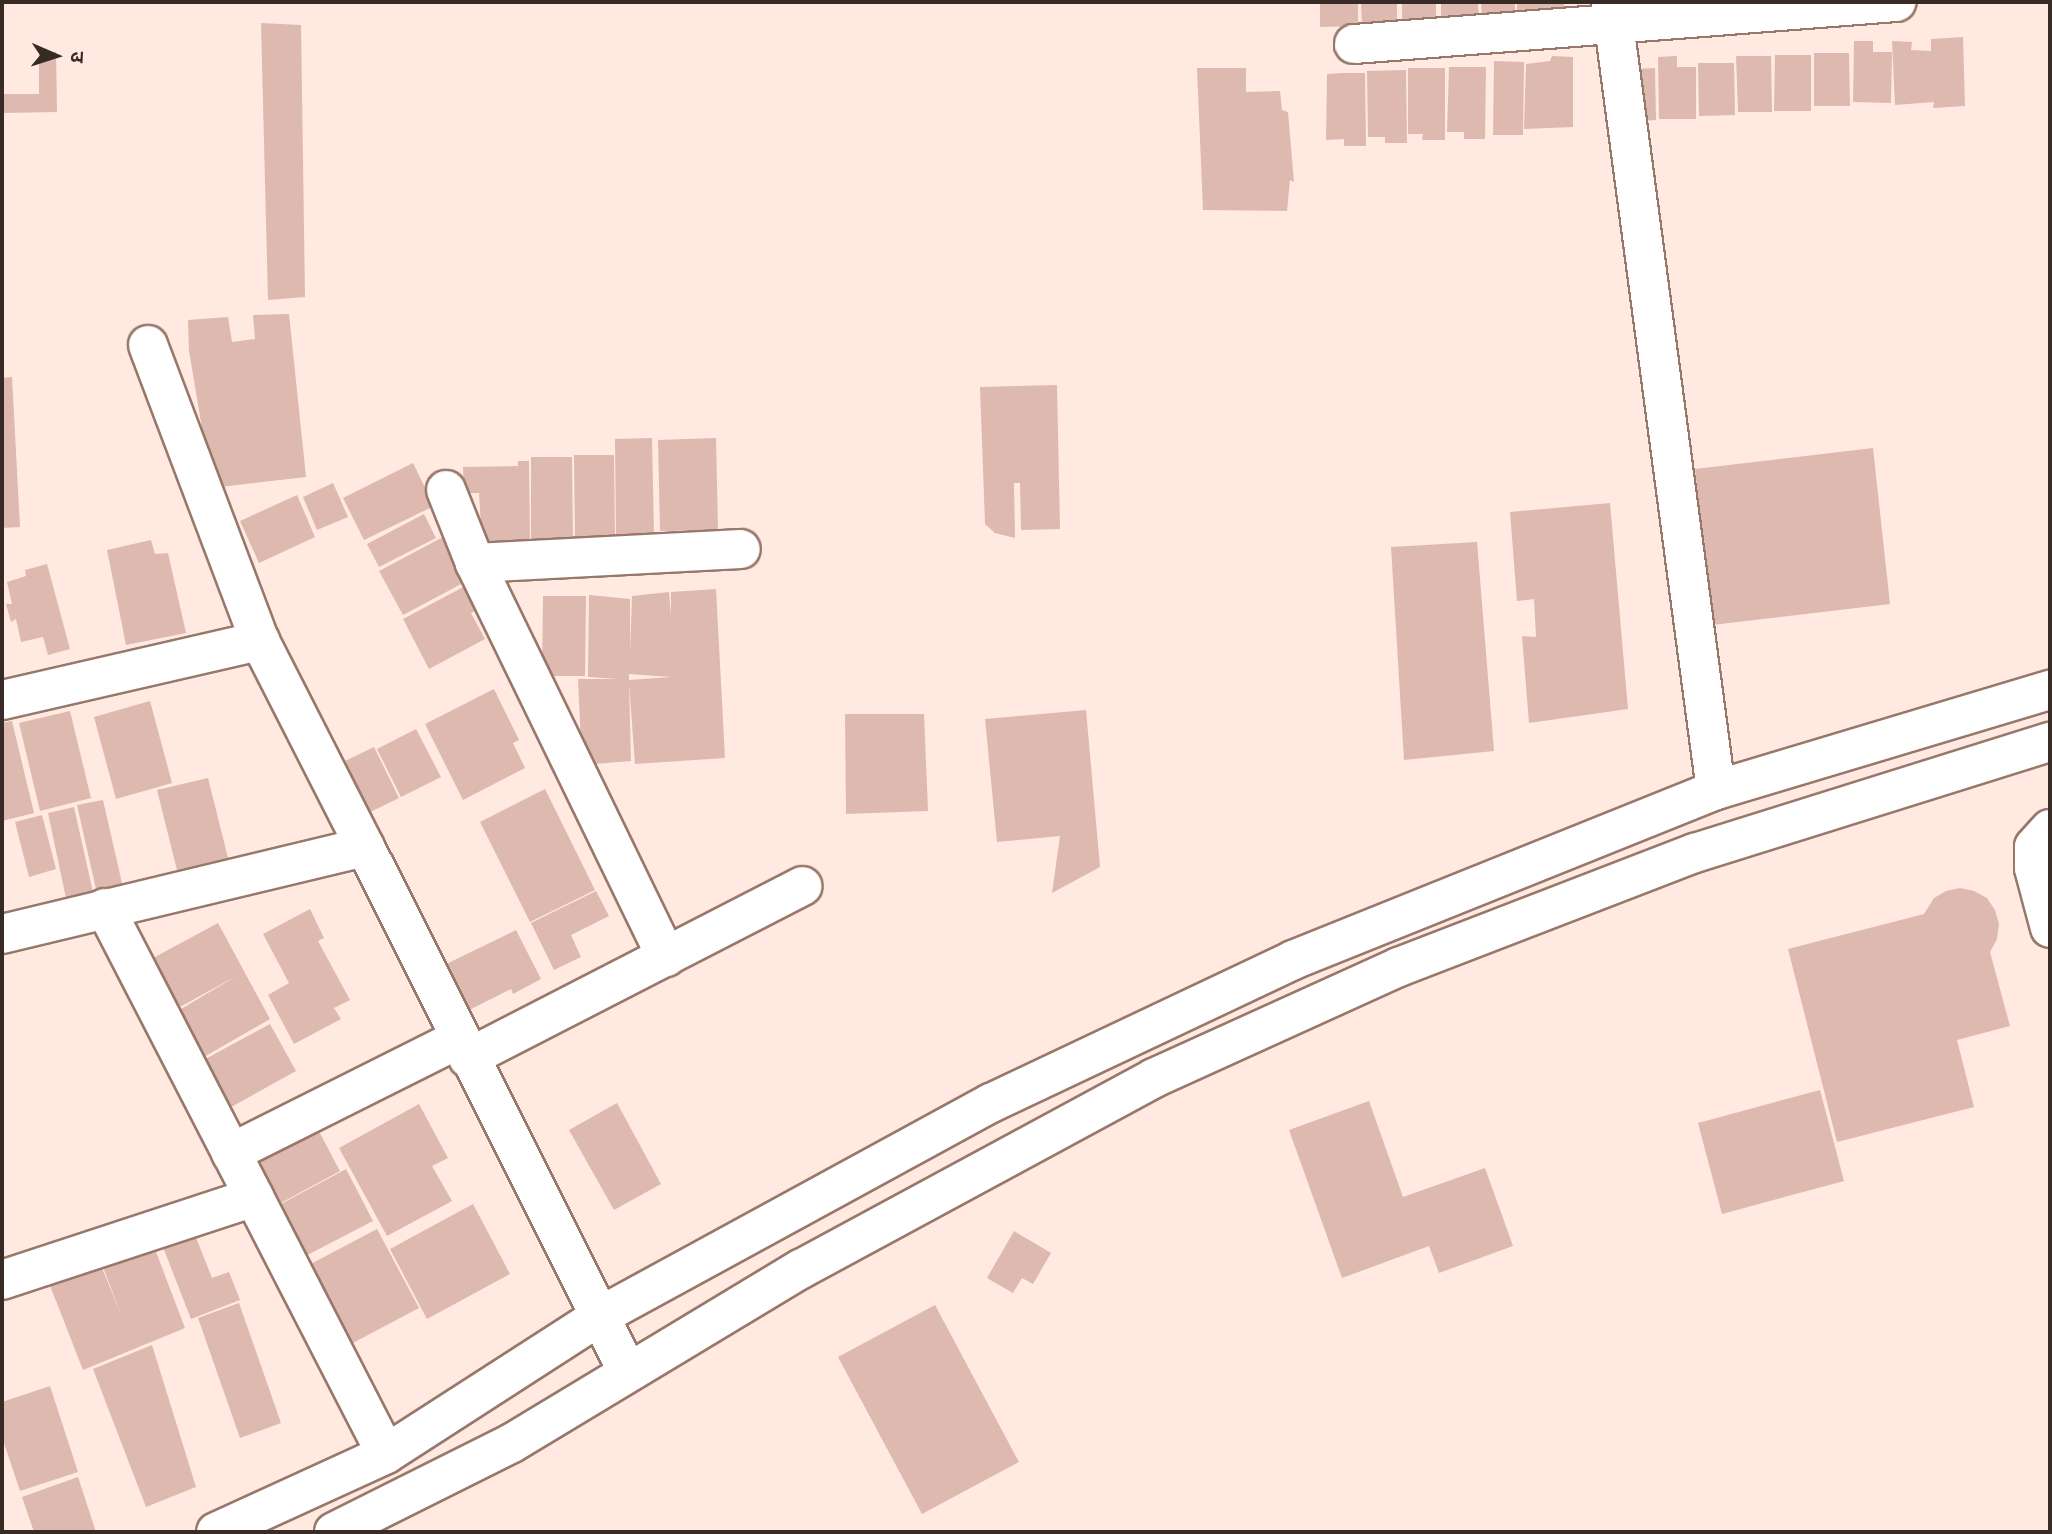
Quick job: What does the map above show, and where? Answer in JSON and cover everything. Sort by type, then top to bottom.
[{"type":"street","points":[[1354,44],[1612,14],[1704,14],[1896,2]]},
{"type":"street","points":[[1612,14],[1716,790]]},
{"type":"street","points":[[148,345],[260,641],[628,1372]]},
{"type":"street","points":[[446,490],[475,563],[666,957]]},
{"type":"street","points":[[475,563],[741,549]]},
{"type":"street","points":[[2,700],[260,641]]},
{"type":"street","points":[[216,1532],[386,1454],[600,1317],[991,1103],[1293,960],[1716,790],[2050,690]]},
{"type":"street","points":[[334,1532],[512,1443],[801,1269],[1154,1078],[1399,967],[1695,853],[2050,742]]},
{"type":"street","points":[[2050,829],[2034,847],[2034,858],[2050,928]]},
{"type":"street","points":[[2,934],[365,847]]},
{"type":"street","points":[[231,1153],[666,957],[802,886]]},
{"type":"street","points":[[105,908],[386,1454]]},
{"type":"street","points":[[2,1280],[254,1197]]},
{"type":"building","points":[[1320,2],[1358,2],[1358,26],[1320,27]]},
{"type":"building","points":[[1361,2],[1397,2],[1397,25],[1362,25]]},
{"type":"building","points":[[1402,2],[1436,2],[1436,22],[1402,22]]},
{"type":"building","points":[[1441,2],[1478,2],[1479,20],[1441,22]]},
{"type":"building","points":[[1481,2],[1515,2],[1515,18],[1482,19]]},
{"type":"building","points":[[1517,2],[1564,2],[1564,15],[1517,15]]},
{"type":"building","points":[[261,23],[301,25],[305,297],[268,300]]},
{"type":"building","points":[[1963,37],[1965,106],[1933,108],[1934,102],[1895,105],[1892,41],[1912,42],[1911,50],[1931,51],[1931,39]]},
{"type":"building","points":[[1854,41],[1873,41],[1873,52],[1892,52],[1891,103],[1853,102]]},
{"type":"building","points":[[39,52],[56,52],[57,112],[2,113],[2,94],[39,94]]},
{"type":"building","points":[[1814,53],[1849,53],[1850,106],[1814,106]]},
{"type":"building","points":[[1775,55],[1811,55],[1811,111],[1774,111]]},
{"type":"building","points":[[1552,56],[1573,57],[1573,127],[1524,129],[1526,64],[1550,61]]},
{"type":"building","points":[[1677,56],[1677,67],[1696,67],[1696,119],[1659,119],[1658,57]]},
{"type":"building","points":[[1736,56],[1771,56],[1772,112],[1738,112]]},
{"type":"building","points":[[1494,61],[1524,62],[1523,135],[1493,135]]},
{"type":"building","points":[[1698,63],[1734,63],[1735,115],[1699,116]]},
{"type":"building","points":[[1449,67],[1486,67],[1485,139],[1464,139],[1464,132],[1447,132]]},
{"type":"building","points":[[1197,68],[1246,68],[1246,92],[1280,91],[1282,110],[1288,112],[1294,182],[1290,180],[1287,211],[1203,210]]},
{"type":"building","points":[[1408,68],[1445,68],[1445,140],[1422,140],[1423,134],[1408,134]]},
{"type":"building","points":[[1655,68],[1656,120],[1634,121],[1635,69]]},
{"type":"building","points":[[1406,70],[1407,143],[1385,143],[1385,137],[1368,137],[1367,71]]},
{"type":"building","points":[[1365,73],[1366,146],[1344,146],[1344,139],[1326,140],[1327,74]]},
{"type":"building","points":[[289,314],[306,477],[212,488],[189,351],[188,320],[228,317],[232,342],[255,339],[253,315]]},
{"type":"building","points":[[12,377],[20,527],[2,528],[2,378]]},
{"type":"building","points":[[1057,385],[1060,529],[1021,530],[1020,483],[1014,483],[1015,538],[995,533],[985,524],[980,387]]},
{"type":"building","points":[[652,438],[654,535],[616,536],[615,439]]},
{"type":"building","points":[[716,438],[718,530],[660,531],[658,440]]},
{"type":"building","points":[[1873,448],[1890,604],[1712,625],[1695,469]]},
{"type":"building","points":[[574,455],[614,455],[615,538],[575,539]]},
{"type":"building","points":[[531,457],[572,457],[573,539],[531,539]]},
{"type":"building","points":[[518,461],[529,461],[530,544],[482,544],[479,493],[464,493],[463,467],[518,466]]},
{"type":"building","points":[[413,463],[434,506],[364,540],[343,498]]},
{"type":"building","points":[[333,483],[348,517],[317,530],[303,497]]},
{"type":"building","points":[[297,495],[315,537],[259,563],[240,521]]},
{"type":"building","points":[[1610,503],[1628,709],[1529,723],[1522,636],[1536,637],[1534,599],[1517,601],[1510,512]]},
{"type":"building","points":[[424,514],[436,538],[379,567],[367,544]]},
{"type":"building","points":[[443,537],[467,581],[403,615],[379,571]]},
{"type":"building","points":[[151,540],[155,554],[168,553],[186,633],[126,645],[107,550]]},
{"type":"building","points":[[1477,542],[1494,751],[1404,760],[1391,547]]},
{"type":"building","points":[[47,564],[70,649],[48,655],[43,637],[21,642],[16,619],[11,622],[6,604],[12,604],[7,582],[26,576],[25,570]]},
{"type":"building","points":[[467,585],[479,609],[471,613],[485,639],[429,669],[403,619]]},
{"type":"building","points":[[716,589],[725,758],[635,764],[629,683],[631,761],[582,765],[578,679],[619,679],[588,677],[589,595],[630,599],[630,653],[632,596],[669,592],[671,616],[671,592]],"holes":[[[629,674],[671,677],[629,680]]]},
{"type":"building","points":[[543,596],[586,596],[585,676],[542,676]]},
{"type":"building","points":[[494,689],[519,740],[513,743],[525,768],[463,800],[425,724]]},
{"type":"building","points":[[150,701],[172,783],[116,799],[94,717]]},
{"type":"building","points":[[1086,710],[1100,867],[1052,893],[1060,836],[997,842],[985,719]]},
{"type":"building","points":[[70,711],[91,798],[40,811],[19,723]]},
{"type":"building","points":[[845,714],[924,714],[928,811],[846,814]]},
{"type":"building","points":[[12,721],[34,813],[2,821],[2,723]]},
{"type":"building","points":[[416,729],[441,777],[401,797],[377,749]]},
{"type":"building","points":[[374,747],[399,798],[360,817],[335,766]]},
{"type":"building","points":[[208,778],[228,858],[177,870],[157,790]]},
{"type":"building","points":[[545,789],[595,890],[530,922],[480,822]]},
{"type":"building","points":[[103,800],[124,892],[98,898],[77,805]]},
{"type":"building","points":[[74,807],[94,897],[67,903],[48,813]]},
{"type":"building","points":[[42,815],[56,869],[29,877],[15,822]]},
{"type":"building","points":[[1960,888],[1987,898],[1995,910],[1999,924],[1997,939],[1990,952],[2010,1026],[1957,1040],[1974,1107],[1837,1142],[1788,949],[1924,914],[1934,898],[1946,891]]},
{"type":"building","points":[[596,891],[609,916],[571,935],[581,957],[554,970],[531,923]]},
{"type":"building","points":[[310,909],[324,938],[318,941],[350,1000],[334,1008],[341,1019],[294,1044],[268,995],[289,983],[263,934]]},
{"type":"building","points":[[218,923],[270,1019],[197,1061],[171,1015],[238,975],[169,1013],[142,964]]},
{"type":"building","points":[[516,930],[541,979],[513,994],[511,989],[459,1015],[436,969]]},
{"type":"building","points":[[270,1024],[296,1071],[224,1111],[198,1063]]},
{"type":"building","points":[[1820,1090],[1844,1181],[1722,1214],[1698,1123]]},
{"type":"building","points":[[1369,1101],[1403,1197],[1485,1168],[1513,1246],[1439,1273],[1429,1246],[1342,1278],[1289,1130]]},
{"type":"building","points":[[617,1103],[661,1184],[614,1210],[569,1130]]},
{"type":"building","points":[[419,1104],[448,1158],[432,1166],[452,1201],[387,1236],[339,1148]]},
{"type":"building","points":[[315,1124],[340,1171],[266,1211],[241,1163]]},
{"type":"building","points":[[346,1169],[373,1221],[292,1263],[266,1212]]},
{"type":"building","points":[[473,1204],[510,1274],[427,1319],[390,1249]]},
{"type":"building","points":[[377,1229],[419,1308],[349,1345],[307,1266]]},
{"type":"building","points":[[193,1230],[212,1278],[229,1272],[240,1300],[191,1319],[161,1242]]},
{"type":"building","points":[[1014,1231],[1051,1253],[1033,1284],[1022,1278],[1013,1293],[987,1278]]},
{"type":"building","points":[[150,1236],[185,1328],[83,1370],[49,1283],[100,1263],[123,1319],[101,1262]]},
{"type":"building","points":[[239,1303],[281,1423],[240,1438],[198,1318]]},
{"type":"building","points":[[935,1305],[1019,1462],[922,1514],[838,1357]]},
{"type":"building","points":[[152,1345],[196,1487],[146,1507],[93,1369]]},
{"type":"building","points":[[50,1386],[78,1472],[20,1491],[2,1437],[2,1402]]},
{"type":"building","points":[[78,1477],[96,1532],[34,1532],[22,1497]]}]
